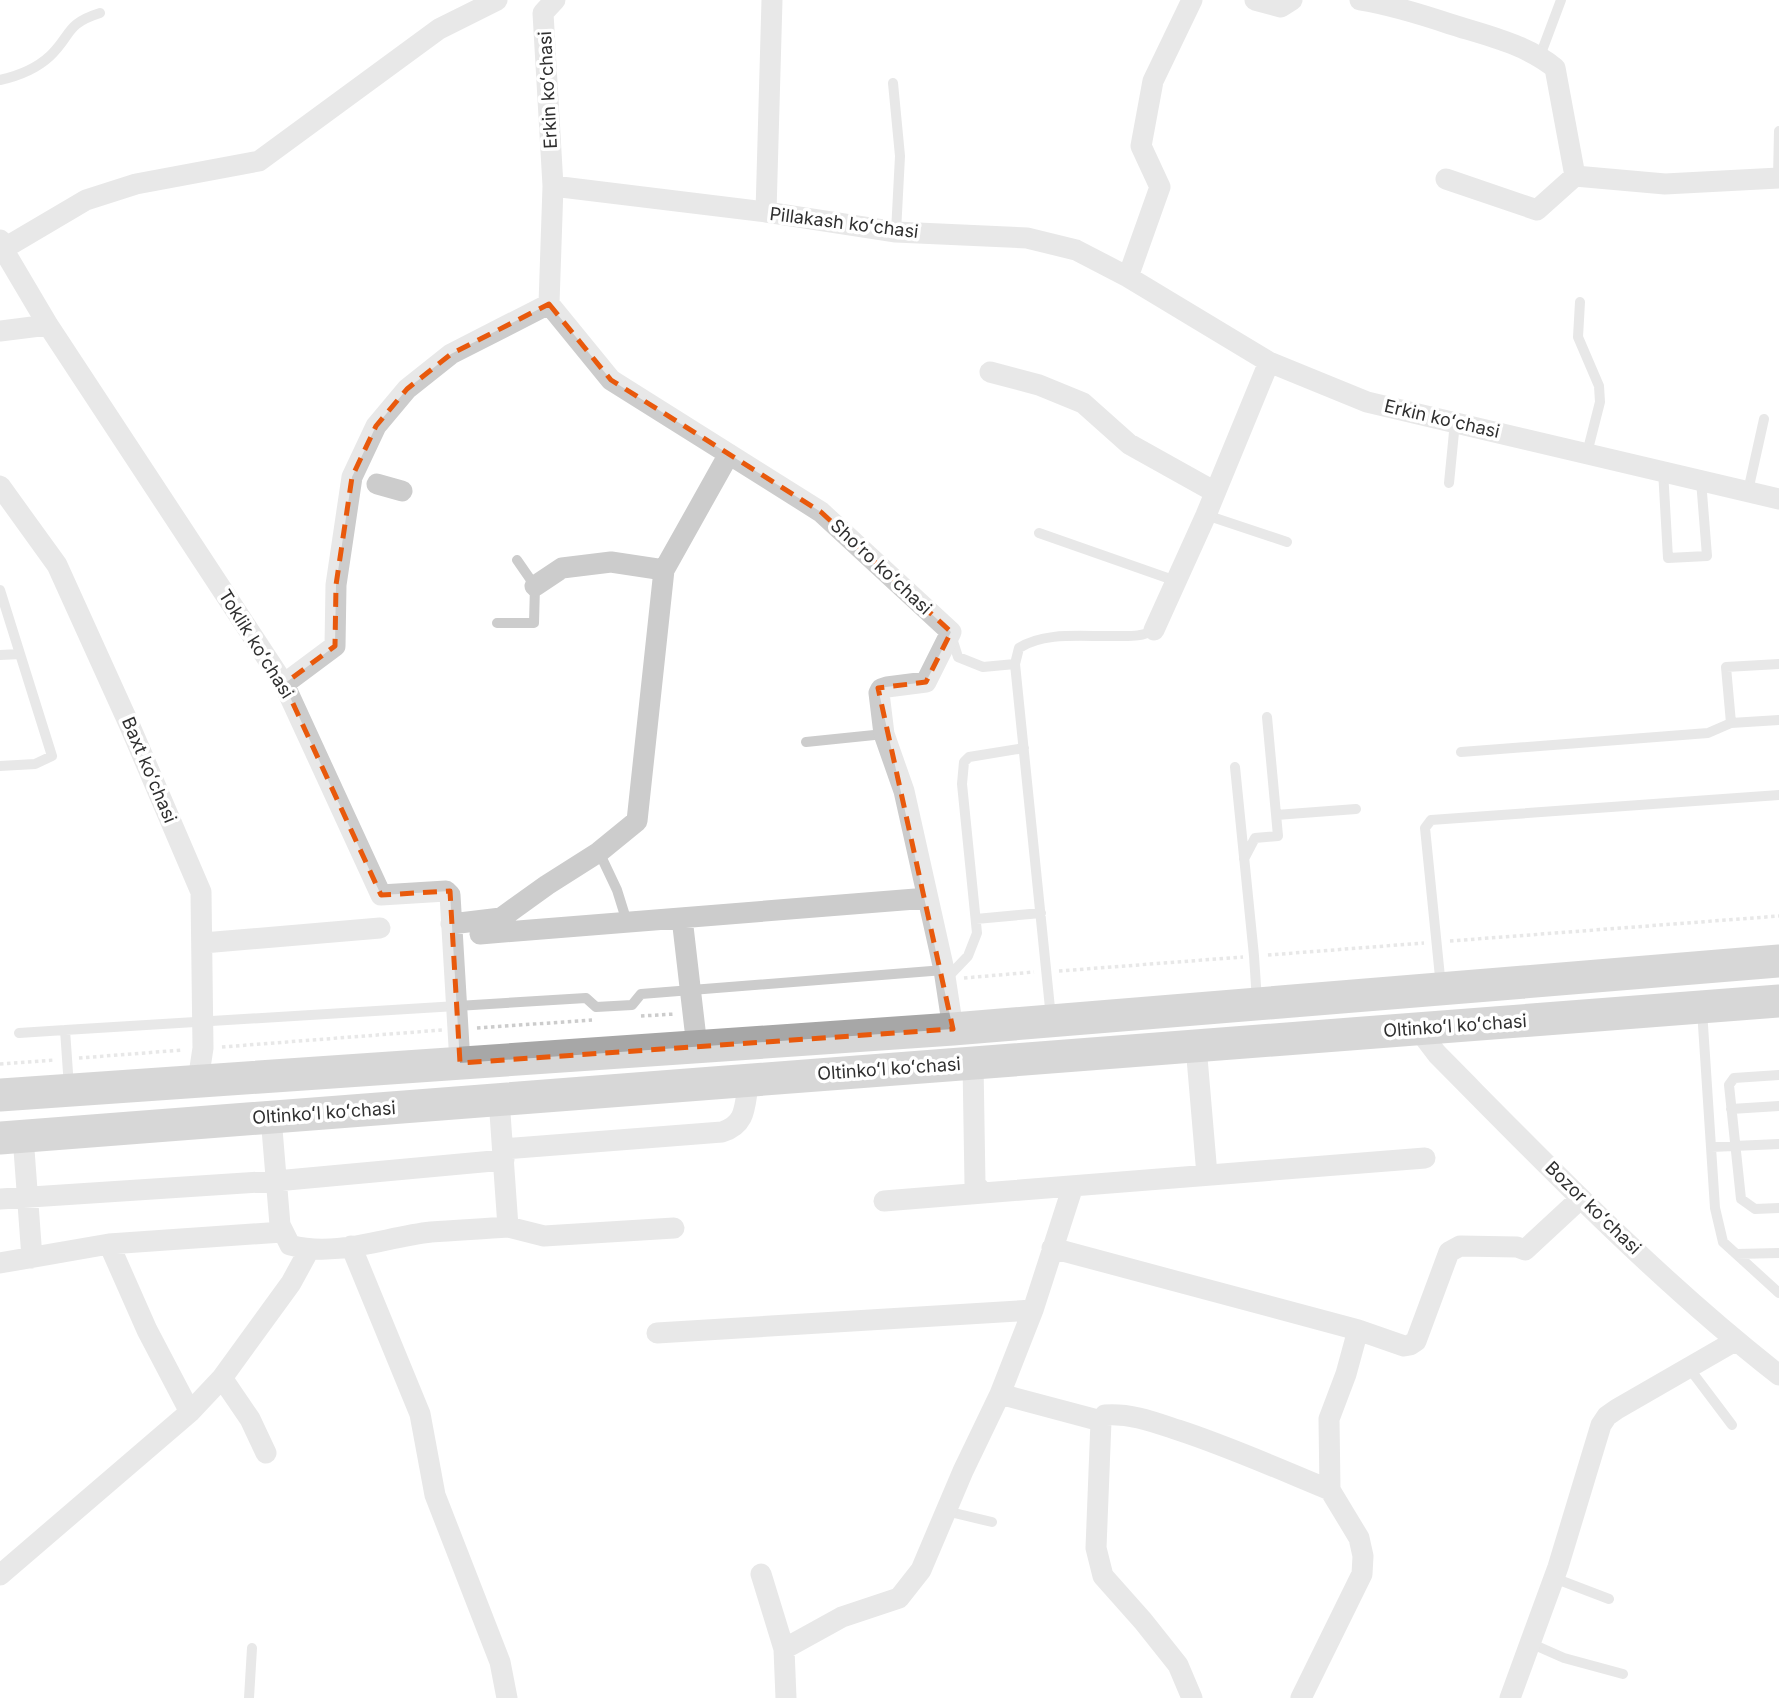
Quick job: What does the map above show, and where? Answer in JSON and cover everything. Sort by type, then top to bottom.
[{"type":"main road","name":"Oltinkoʻl koʻchasi","points":[[0,1095],[953,1029],[1779,961]]},
{"type":"main road","points":[[1418,1029],[1429,989]]},
{"type":"main road","name":"Oltinkoʻl koʻchasi","points":[[12,1137],[1779,1001]]},
{"type":"street","points":[[1,245],[86,200],[136,184],[259,161],[439,29],[497,0]]},
{"type":"street","points":[[766,212],[772,0]]},
{"type":"street","points":[[1128,277],[1160,187],[1141,145],[1153,81],[1192,0]]},
{"type":"street","points":[[1255,0],[1281,7],[1292,0]]},
{"type":"street","points":[[1360,0],[1387,4],[1486,35],[1540,56],[1555,68],[1576,176]]},
{"type":"street","name":"Erkin koʻchasi","points":[[543,4],[553,186]]},
{"type":"street","points":[[1446,179],[1537,210],[1576,176],[1665,184],[1779,178]]},
{"type":"street","points":[[284,684],[335,646],[336,585],[376,426],[407,389],[451,354],[549,304],[553,186]]},
{"type":"street","name":"Pillakash koʻchasi","points":[[553,186],[766,212],[896,232],[1027,238],[1076,250],[1128,277]]},
{"type":"street","name":"Toklik koʻchasi","points":[[1,245],[48,325],[284,684],[381,895],[446,891],[450,895],[460,1063]]},
{"type":"street","name":"Erkin koʻchasi","points":[[1128,277],[1269,362],[1367,402],[1779,499]]},
{"type":"street","name":"Shoʻro koʻchasi","points":[[549,304],[611,380],[821,512],[951,632]]},
{"type":"street","points":[[0,331],[48,325]]},
{"type":"street","points":[[1154,630],[1206,515],[1269,362]]},
{"type":"street","points":[[990,372],[1039,385],[1083,403],[1129,444],[1215,492]]},
{"type":"street","points":[[452,930],[501,918],[599,852],[638,821],[664,570],[729,454]]},
{"type":"street","points":[[363,480],[402,491]]},
{"type":"street","name":"Baxt koʻchasi","points":[[0,486],[57,565],[201,892],[203,1048],[198,1081]]},
{"type":"street","points":[[535,586],[562,568],[611,562],[664,570]]},
{"type":"street","points":[[951,632],[926,682],[881,689],[879,693],[884,734],[904,791],[945,974],[953,1029]]},
{"type":"street","points":[[452,930],[627,922],[928,898]]},
{"type":"street","points":[[682,918],[697,1047]]},
{"type":"street","points":[[203,943],[380,928]]},
{"type":"street","name":"Bozor koʻchasi","points":[[1418,1029],[1437,1054],[1580,1199],[1735,1341],[1779,1375]]},
{"type":"street","points":[[1196,1046],[1208,1175]]},
{"type":"street","points":[[973,1063],[975,1184],[983,1194]]},
{"type":"street","points":[[0,1199],[276,1181],[722,1132],[741,1121],[749,1080]]},
{"type":"street","points":[[499,1099],[508,1227]]},
{"type":"street","points":[[271,1117],[282,1232],[290,1245],[309,1250],[351,1246],[430,1232],[508,1227],[544,1236],[674,1228]]},
{"type":"street","points":[[12,1137],[28,1197],[32,1258]]},
{"type":"street","points":[[884,1201],[1425,1158]]},
{"type":"street","points":[[784,1649],[842,1617],[898,1598],[920,1570],[1000,1394],[1034,1310],[1073,1186]]},
{"type":"street","points":[[1052,1248],[1358,1330],[1404,1346],[1416,1341],[1449,1252],[1454,1247],[1517,1247],[1525,1250],[1580,1199]]},
{"type":"street","points":[[0,1263],[109,1244],[282,1232]]},
{"type":"street","points":[[109,1244],[147,1330],[190,1412]]},
{"type":"street","points":[[351,1246],[419,1414],[435,1495],[500,1661],[507,1698]]},
{"type":"street","points":[[0,1575],[190,1412],[222,1378],[291,1283],[309,1250]]},
{"type":"street","points":[[657,1333],[1034,1310]]},
{"type":"street","points":[[1301,1698],[1362,1574],[1363,1556],[1359,1538],[1329,1490],[1329,1419],[1346,1374],[1358,1330]]},
{"type":"street","points":[[1510,1698],[1555,1578],[1601,1425],[1617,1409],[1735,1341]]},
{"type":"street","points":[[222,1378],[250,1419],[266,1453]]},
{"type":"street","points":[[1000,1394],[1101,1421]]},
{"type":"street","points":[[1192,1698],[1178,1665],[1143,1620],[1103,1576],[1098,1562],[1096,1548],[1101,1421],[1105,1415],[1123,1413],[1149,1420],[1226,1446],[1329,1490]]},
{"type":"street","points":[[761,1574],[784,1649],[786,1698]]},
{"type":"lane","points":[[1540,56],[1561,0]]},
{"type":"lane","points":[[0,80],[19,76],[50,57],[70,28],[85,18],[100,13]]},
{"type":"lane","points":[[893,83],[900,156],[896,232]]},
{"type":"lane","points":[[1779,131],[1779,178]]},
{"type":"lane","points":[[1580,302],[1578,337],[1599,386],[1600,402],[1587,453]]},
{"type":"lane","points":[[1748,491],[1764,419]]},
{"type":"lane","points":[[1449,483],[1455,422]]},
{"type":"lane","points":[[1663,470],[1668,558],[1707,556],[1701,480]]},
{"type":"lane","points":[[1206,515],[1287,542]]},
{"type":"lane","points":[[1039,533],[1176,581]]},
{"type":"lane","points":[[497,623],[534,623],[535,586],[517,560]]},
{"type":"lane","points":[[0,590],[52,756],[35,764],[0,766]]},
{"type":"lane","points":[[1051,1021],[1015,664],[1018,648],[1031,640],[1138,636],[1154,630]]},
{"type":"lane","points":[[951,632],[958,657],[983,667],[1015,664]]},
{"type":"lane","points":[[0,655],[20,654]]},
{"type":"lane","points":[[1731,723],[1726,667],[1779,664]]},
{"type":"lane","points":[[1244,859],[1255,838],[1278,835],[1267,718]]},
{"type":"lane","points":[[1461,752],[1708,733],[1731,723],[1779,720]]},
{"type":"lane","points":[[806,743],[884,734]]},
{"type":"lane","points":[[19,1034],[586,998],[596,1007],[632,1004],[641,994],[945,974],[968,956],[977,933],[962,784],[964,762],[969,757],[1024,748]]},
{"type":"lane","points":[[1235,767],[1257,1003]]},
{"type":"lane","points":[[1429,989],[1425,828],[1431,820],[1443,817],[1779,795]]},
{"type":"lane","points":[[1276,815],[1356,809]]},
{"type":"lane","points":[[599,852],[617,890],[627,922]]},
{"type":"lane","points":[[975,919],[1041,913]]},
{"type":"lane","points":[[1702,1007],[1715,1208],[1723,1242],[1779,1293]]},
{"type":"lane","points":[[65,1030],[69,1090]]},
{"type":"lane","points":[[1779,1075],[1734,1078],[1729,1085],[1741,1199],[1755,1209],[1779,1208]]},
{"type":"lane","points":[[1731,1109],[1779,1106]]},
{"type":"lane","points":[[1711,1147],[1779,1144]]},
{"type":"lane","points":[[1736,1254],[1779,1253]]},
{"type":"lane","points":[[1689,1368],[1732,1425]]},
{"type":"lane","points":[[946,1511],[992,1522]]},
{"type":"lane","points":[[1555,1578],[1609,1599]]},
{"type":"lane","points":[[1530,1643],[1564,1658],[1623,1674]]},
{"type":"lane","points":[[249,1698],[252,1648]]},
{"type":"highlighted area","points":[[549,304],[611,380],[821,512],[951,632],[926,682],[878,688],[953,1029],[460,1063],[450,891],[381,895],[284,684],[335,646],[336,585],[352,477],[376,426],[407,389],[451,354]]}]
